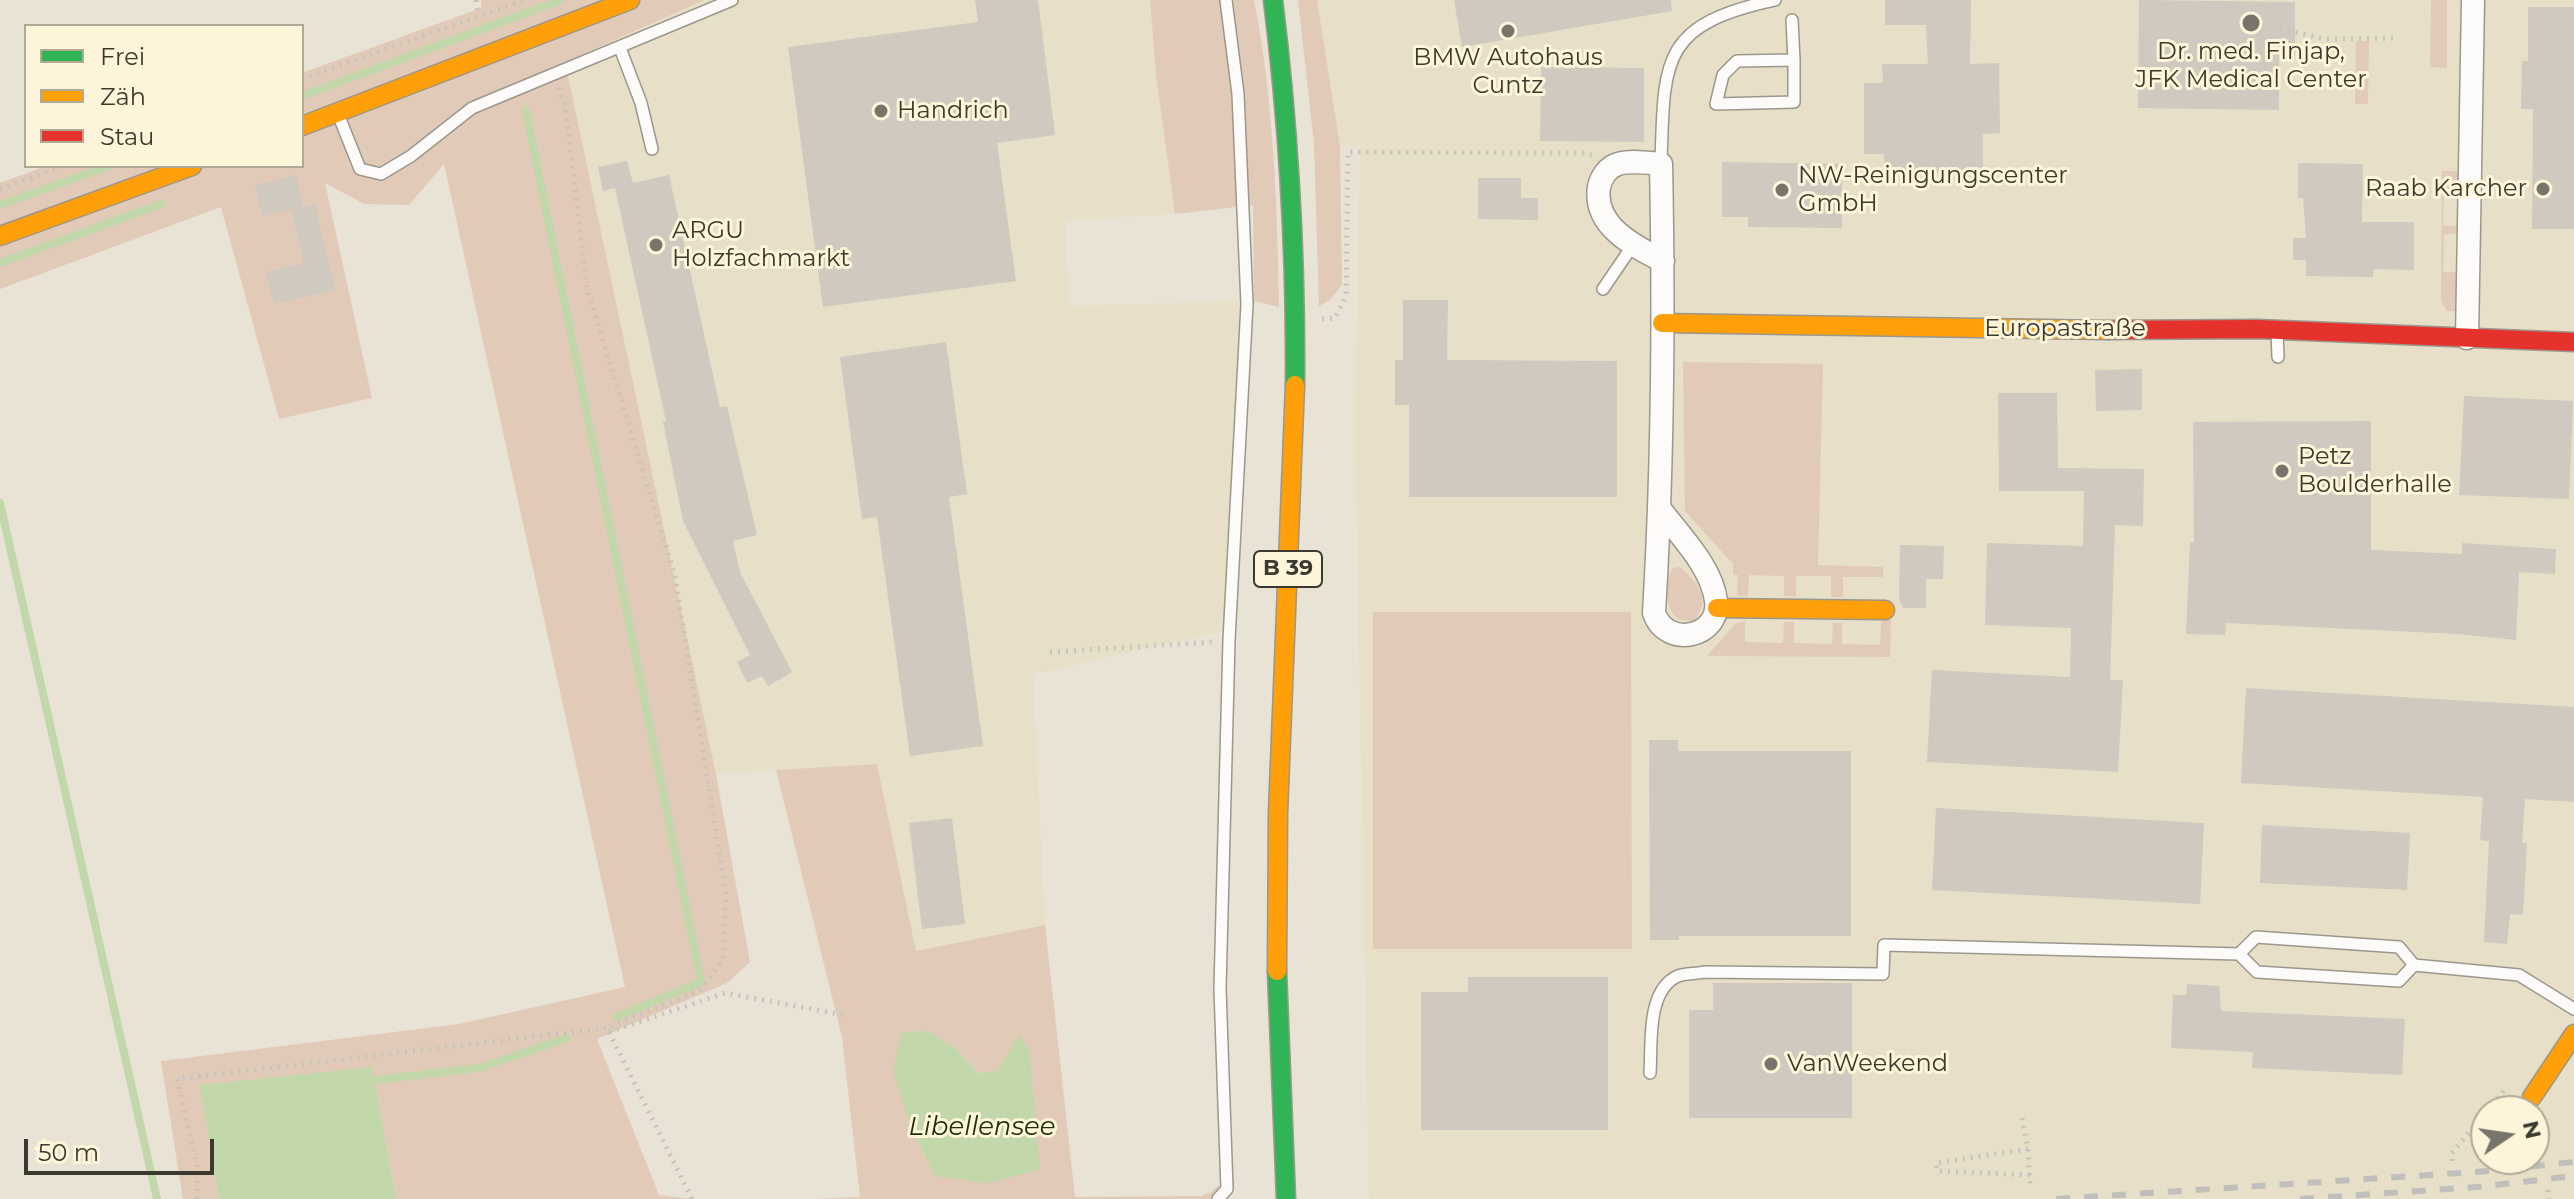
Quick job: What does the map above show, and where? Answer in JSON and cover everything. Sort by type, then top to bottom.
[{"type":"main road","points":[[304,125],[630,0]]},
{"type":"main road","name":"B 39","points":[[1273,0],[1290,140],[1297,322],[1278,817],[1278,1002],[1286,1199]]},
{"type":"main road","points":[[0,236],[187,168]]},
{"type":"main road","name":"Europastraße","points":[[1662,323],[2045,330],[2276,330],[2574,342]]},
{"type":"main road","points":[[1717,608],[1885,610]]},
{"type":"main road","points":[[2533,1095],[2574,1034]]},
{"type":"street","points":[[2467,338],[2473,0]]},
{"type":"street","points":[[1660,509],[1709,577],[1717,608],[1715,618],[1697,632],[1682,635],[1669,633],[1658,624],[1654,613],[1660,509],[1663,261],[1661,164],[1620,163],[1609,169],[1600,182],[1598,201],[1606,221],[1633,245],[1663,261]]},
{"type":"lane","points":[[337,113],[360,169],[381,174],[411,156],[472,108],[732,0]]},
{"type":"lane","points":[[1218,1199],[1227,1189],[1220,989],[1229,640],[1247,304],[1238,94],[1226,0]]},
{"type":"lane","points":[[1661,164],[1663,97],[1666,72],[1673,56],[1695,28],[1718,15],[1775,0]]},
{"type":"lane","points":[[1792,20],[1794,60],[1794,102],[1716,104],[1723,75],[1737,61],[1794,60]]},
{"type":"lane","points":[[620,48],[641,103],[652,149]]},
{"type":"lane","points":[[1603,289],[1633,245]]},
{"type":"lane","points":[[2276,330],[2278,357]]},
{"type":"lane","points":[[2239,954],[2256,937],[2399,947],[2414,965],[2519,975],[2574,1009]]},
{"type":"lane","points":[[1650,1073],[1659,992],[1677,977],[1704,972],[1883,974],[1884,945],[2239,954],[2257,972],[2399,981],[2414,965]]},
{"type":"path","points":[[476,0],[478,15]]},
{"type":"path","points":[[304,78],[523,0]]},
{"type":"path","points":[[2280,29],[2326,39],[2398,38]]},
{"type":"path","points":[[554,76],[565,105],[587,288],[675,576],[726,895],[723,959],[700,990],[608,1030]]},
{"type":"path","points":[[1297,322],[1335,318],[1346,296],[1348,152],[1585,153],[1620,163]]},
{"type":"path","points":[[0,189],[58,168]]},
{"type":"path","points":[[1050,652],[1229,640]]},
{"type":"path","points":[[197,1199],[197,1166],[177,1079],[608,1030],[725,993],[844,1015]]},
{"type":"path","points":[[608,1030],[692,1199]]},
{"type":"path","points":[[2022,1118],[2030,1184]]},
{"type":"path","points":[[2452,1161],[2452,1153],[2470,1131]]},
{"type":"path","points":[[2028,1149],[1936,1163],[1937,1171],[2030,1175]]},
{"type":"path","points":[[2548,1190],[2549,1199]]},
{"type":"shaded area","points":[[481,0],[705,0],[565,62],[716,774],[750,962],[727,983],[597,1039],[659,1195],[693,1199],[396,1199],[372,1068],[201,1085],[219,1199],[183,1199],[161,1061],[459,1024],[625,987],[444,164],[409,205],[364,204],[325,183],[372,398],[279,419],[221,207],[0,289],[0,183],[41,168],[304,168],[304,72],[481,8]]},
{"type":"shaded area","points":[[705,0],[1150,0],[1156,75],[1175,214],[1065,220],[1069,306],[1254,301],[1223,631],[1033,674],[1045,925],[916,951],[877,764],[716,774],[565,62]]},
{"type":"shaded area","points":[[1150,0],[1254,0],[1270,115],[1279,307],[1254,301],[1253,205],[1175,214],[1156,75]]},
{"type":"shaded area","points":[[1298,0],[1317,0],[1340,146],[1342,285],[1330,300],[1319,306],[1314,144]]},
{"type":"shaded area","points":[[1317,0],[2574,0],[2574,1199],[1369,1199],[1355,425],[1360,146],[1340,146]]},
{"type":"shaded area","points":[[2431,0],[2447,0],[2447,68],[2430,67]]},
{"type":"shaded area","points":[[2356,41],[2369,41],[2368,104],[2355,104]]},
{"type":"shaded area","points":[[2442,171],[2458,171],[2458,189],[2444,189],[2443,226],[2458,226],[2458,234],[2444,234],[2443,272],[2458,272],[2457,311],[2446,311],[2441,298]]},
{"type":"shaded area","points":[[1683,362],[1823,364],[1818,565],[1883,567],[1883,577],[1843,577],[1843,597],[1831,597],[1831,576],[1796,576],[1796,596],[1784,596],[1784,576],[1749,575],[1748,596],[1737,595],[1738,575],[1733,575],[1733,564],[1685,511]]},
{"type":"shaded area","points":[[1680,567],[1697,585],[1702,599],[1694,621],[1675,616],[1669,604],[1667,588],[1670,573],[1673,568]]},
{"type":"shaded area","points":[[1373,612],[1631,612],[1632,949],[1373,949]]},
{"type":"shaded area","points":[[1891,612],[1890,657],[1707,656],[1735,624],[1745,621],[1745,642],[1783,643],[1784,622],[1794,622],[1794,643],[1832,644],[1833,623],[1842,623],[1842,644],[1880,645],[1881,623]]},
{"type":"shaded area","points":[[877,764],[916,951],[1045,925],[1075,1197],[1201,1196],[1219,1185],[1220,1199],[814,1199],[860,1197],[842,1037],[776,770]],"holes":[[[928,1031],[956,1049],[978,1073],[997,1071],[1019,1035],[934,1176],[909,1121],[894,1072],[901,1032]]]},
{"type":"water","name":"Libellensee","points":[[928,1031],[956,1049],[978,1073],[997,1071],[1020,1034],[1029,1051],[1040,1169],[989,1183],[934,1176],[909,1121],[893,1072],[901,1032]]},
{"type":"water","points":[[372,1067],[396,1199],[219,1199],[200,1085]]},
{"type":"building","name":"Handrich","points":[[975,0],[1038,0],[1055,135],[997,143],[1016,281],[823,307],[788,47],[978,22]]},
{"type":"building","name":"BMW Autohaus Cuntz","points":[[1454,0],[1671,0],[1672,11],[1462,47]]},
{"type":"building","points":[[1885,0],[1971,0],[1970,64],[1999,63],[2000,133],[1983,134],[1983,172],[1885,173],[1884,154],[1864,154],[1864,83],[1883,83],[1882,64],[1928,64],[1926,25],[1885,25]]},
{"type":"building","points":[[2139,0],[2295,2],[2295,55],[2279,54],[2279,110],[2138,108]]},
{"type":"building","points":[[2528,7],[2574,7],[2574,229],[2532,229],[2533,109],[2521,109],[2522,61],[2528,61]]},
{"type":"building","points":[[1541,67],[1644,68],[1644,142],[1540,141]]},
{"type":"building","points":[[627,161],[633,183],[669,175],[720,407],[727,406],[757,535],[733,541],[740,572],[792,672],[768,686],[762,676],[747,683],[737,662],[750,655],[683,521],[663,422],[666,421],[615,188],[603,191],[598,167]]},
{"type":"building","name":"NW-Reinigungscenter GmbH","points":[[1722,162],[1842,164],[1842,228],[1748,227],[1748,217],[1722,217]]},
{"type":"building","points":[[2298,163],[2363,164],[2362,222],[2414,222],[2414,270],[2373,269],[2373,277],[2306,276],[2306,260],[2293,260],[2293,238],[2306,238],[2303,198],[2298,198]]},
{"type":"building","points":[[296,175],[303,207],[262,216],[255,185]]},
{"type":"building","points":[[1478,178],[1521,178],[1521,198],[1538,198],[1538,220],[1478,219]]},
{"type":"building","points":[[315,204],[335,290],[274,304],[266,272],[304,263],[291,210]]},
{"type":"building","points":[[1403,300],[1448,300],[1447,360],[1617,361],[1617,497],[1409,497],[1409,405],[1395,405],[1395,360],[1403,360]]},
{"type":"building","points":[[946,342],[967,494],[949,497],[983,746],[910,756],[877,517],[862,519],[840,357]]},
{"type":"building","points":[[2142,369],[2142,410],[2096,411],[2095,370]]},
{"type":"building","points":[[1998,393],[2057,393],[2058,468],[2144,469],[2143,526],[2115,525],[2110,680],[2123,680],[2118,772],[1927,762],[1932,670],[2070,677],[2071,628],[1985,625],[1987,543],[2083,546],[2084,491],[1999,491]]},
{"type":"building","points":[[2464,396],[2573,401],[2569,499],[2459,495]]},
{"type":"building","points":[[2371,421],[2371,550],[2462,554],[2462,543],[2556,549],[2555,574],[2519,572],[2516,640],[2457,634],[2226,623],[2225,635],[2186,634],[2190,542],[2194,542],[2193,422]]},
{"type":"building","points":[[1900,545],[1944,546],[1943,579],[1926,579],[1926,608],[1903,608],[1899,598]]},
{"type":"building","points":[[2246,688],[2574,707],[2574,802],[2525,799],[2522,843],[2527,843],[2523,915],[2510,914],[2507,944],[2484,942],[2489,841],[2480,840],[2483,797],[2241,783]]},
{"type":"building","points":[[1649,740],[1678,740],[1678,751],[1851,751],[1851,936],[1679,936],[1679,940],[1650,940]]},
{"type":"building","points":[[1936,808],[2204,823],[2200,904],[1932,890]]},
{"type":"building","points":[[952,818],[965,924],[922,929],[909,823]]},
{"type":"building","points":[[2262,825],[2410,833],[2407,890],[2260,883]]},
{"type":"building","points":[[1468,977],[1608,977],[1608,1130],[1421,1130],[1421,992],[1468,992]]},
{"type":"building","name":"VanWeekend","points":[[1713,983],[1852,983],[1852,1118],[1689,1118],[1689,1010],[1713,1010]]},
{"type":"building","points":[[2187,984],[2219,986],[2221,1011],[2405,1019],[2402,1075],[2252,1068],[2253,1052],[2171,1048],[2173,995],[2186,995]]},
{"type":"waterway","points":[[304,95],[561,0]]},
{"type":"waterway","points":[[526,111],[701,982],[616,1017]]},
{"type":"waterway","points":[[0,205],[103,168]]},
{"type":"waterway","points":[[0,263],[161,204]]},
{"type":"waterway","points":[[0,503],[157,1199]]},
{"type":"waterway","points":[[375,1080],[479,1068],[567,1038]]},
{"type":"railway","points":[[2056,1199],[2476,1172],[2574,1162]]},
{"type":"railway","points":[[2300,1199],[2477,1187],[2574,1176]]},
{"type":"traffic: fast","points":[[1273,0],[1290,192],[1295,385]]},
{"type":"traffic: fast","points":[[1277,971],[1286,1199]]},
{"type":"traffic: slow","points":[[304,125],[630,0]]},
{"type":"traffic: slow","points":[[0,236],[187,168]]},
{"type":"traffic: slow","points":[[1662,323],[2108,330]]},
{"type":"traffic: slow","points":[[1277,971],[1278,813],[1295,385]]},
{"type":"traffic: slow","points":[[1717,608],[1885,610]]},
{"type":"traffic: slow","points":[[2533,1095],[2574,1034]]},
{"type":"traffic: jam","points":[[2108,330],[2257,329],[2574,342]]},
{"type":"place","name":"Dr. med. Finjap, JFK Medical Center","points":[[2251,23]]},
{"type":"place","name":"BMW Autohaus Cuntz","points":[[1508,31]]},
{"type":"place","name":"Handrich","points":[[881,111]]},
{"type":"place","name":"Raab Karcher","points":[[2543,189]]},
{"type":"place","name":"NW-Reinigungscenter GmbH","points":[[1782,190]]},
{"type":"place","name":"ARGU Holzfachmarkt","points":[[656,245]]},
{"type":"place","name":"Petz Boulderhalle","points":[[2282,471]]},
{"type":"place","name":"VanWeekend","points":[[1771,1064]]}]
